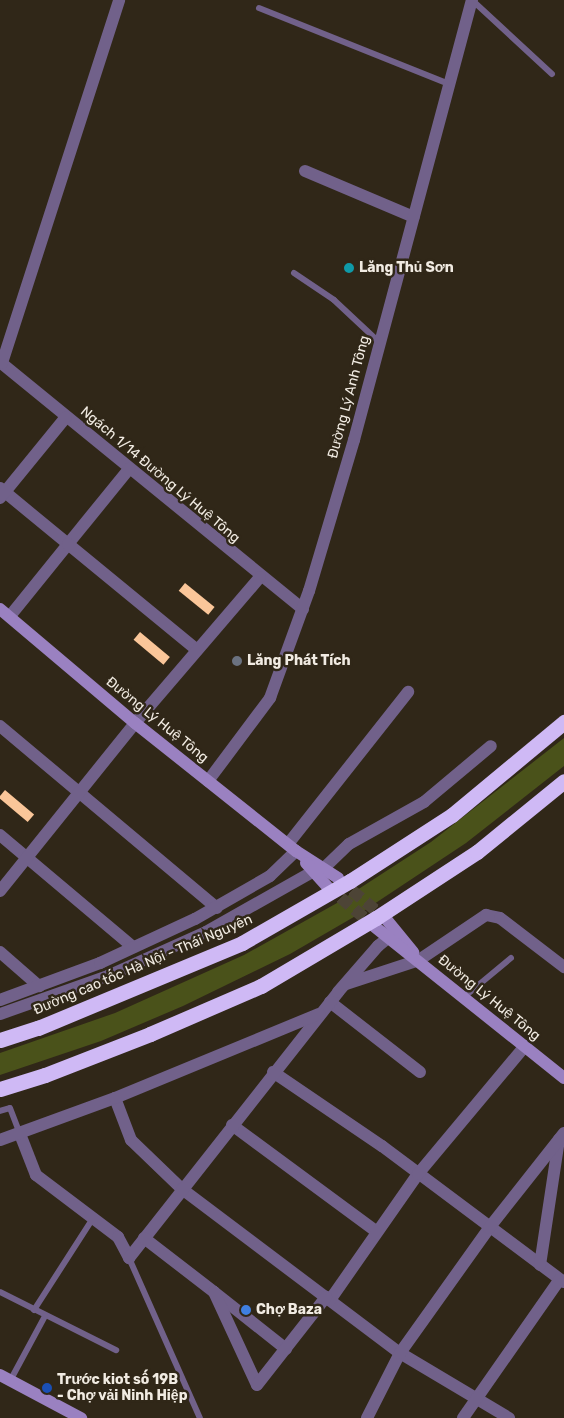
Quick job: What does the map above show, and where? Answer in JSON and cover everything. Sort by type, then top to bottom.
[{"type":"highway","name":"Đường cao tốc Hà Nội - Thái Nguyên","points":[[0,1040],[117,997],[250,938],[350,881],[452,815],[564,722]]},
{"type":"highway","points":[[0,1089],[45,1075],[150,1034],[261,986],[376,918],[477,852],[564,781]]},
{"type":"main road","name":"Đường Lý Huệ Tông","points":[[5,612],[135,723],[318,870],[338,878]]},
{"type":"main road","name":"Đường Lý Huệ Tông","points":[[318,870],[327,886]]},
{"type":"main road","name":"Đường Lý Huệ Tông","points":[[380,923],[419,960],[564,1078]]},
{"type":"main road","points":[[5,1378],[81,1418]]},
{"type":"street","points":[[1,362],[119,0]]},
{"type":"street","name":"Đường Lý Anh Tông","points":[[208,780],[268,703],[303,609],[380,343],[472,0]]},
{"type":"street","points":[[305,171],[414,217]]},
{"type":"street","name":"Ngách 1/14 Đường Lý Huệ Tông","points":[[1,362],[260,577],[303,609]]},
{"type":"street","points":[[66,417],[2,493],[68,544],[196,650]]},
{"type":"street","points":[[5,612],[68,544],[130,469]]},
{"type":"street","points":[[0,891],[135,723],[260,577]]},
{"type":"street","points":[[0,1000],[40,986],[133,947],[217,908],[270,876],[408,692]]},
{"type":"street","points":[[0,726],[217,908]]},
{"type":"street","points":[[0,1014],[108,976],[206,932],[318,870],[349,844],[424,802],[491,746]]},
{"type":"street","points":[[0,835],[133,947]]},
{"type":"street","points":[[346,984],[419,960],[486,915],[500,918],[564,967]]},
{"type":"street","points":[[20,1134],[36,1175],[118,1237],[129,1258],[321,1013],[393,934]]},
{"type":"street","points":[[0,952],[40,986]]},
{"type":"street","points":[[330,1002],[420,1072]]},
{"type":"street","points":[[0,1140],[115,1098],[321,1013]]},
{"type":"street","points":[[214,1292],[257,1385],[328,1299],[418,1174],[525,1046]]},
{"type":"street","points":[[273,1072],[418,1174],[562,1281],[475,1398],[463,1418]]},
{"type":"street","points":[[115,1098],[130,1140],[182,1189],[400,1353],[509,1418]]},
{"type":"street","points":[[232,1125],[378,1232]]},
{"type":"street","points":[[366,1418],[400,1353],[489,1228],[562,1136]]},
{"type":"street","points":[[540,1265],[562,1136]]},
{"type":"street","points":[[144,1238],[286,1349]]},
{"type":"lane","points":[[472,0],[552,74]]},
{"type":"lane","points":[[259,8],[449,84]]},
{"type":"lane","points":[[294,273],[334,300],[380,343]]},
{"type":"lane","points":[[464,997],[511,958]]},
{"type":"lane","points":[[0,1111],[10,1108],[20,1134]]},
{"type":"lane","points":[[34,1310],[93,1218]]},
{"type":"lane","points":[[129,1258],[200,1418]]},
{"type":"lane","points":[[0,1292],[116,1350]]},
{"type":"lane","points":[[5,1378],[45,1316]]},
{"type":"green space","points":[[564,738],[564,766],[466,843],[359,914],[290,954],[183,1006],[101,1041],[0,1075],[0,1053],[115,1013],[244,955],[337,903],[431,842]]},
{"type":"building","points":[[185,583],[215,607],[208,615],[179,591]]},
{"type":"building","points":[[140,632],[170,657],[163,665],[134,640]]},
{"type":"building","points":[[5,790],[34,814],[28,822],[0,799]]},
{"type":"tunnel","points":[[338,879],[386,919]]},
{"type":"tunnel","points":[[327,886],[375,927]]},
{"type":"place","name":"Lăng Thủ Sơn","points":[[349,268]]},
{"type":"place","name":"Lăng Phát Tích","points":[[237,661]]},
{"type":"place","name":"Chợ Baza","points":[[246,1310]]},
{"type":"place","name":"Trước kiot số 19B - Chợ vải Ninh Hiệp","points":[[47,1388]]}]
